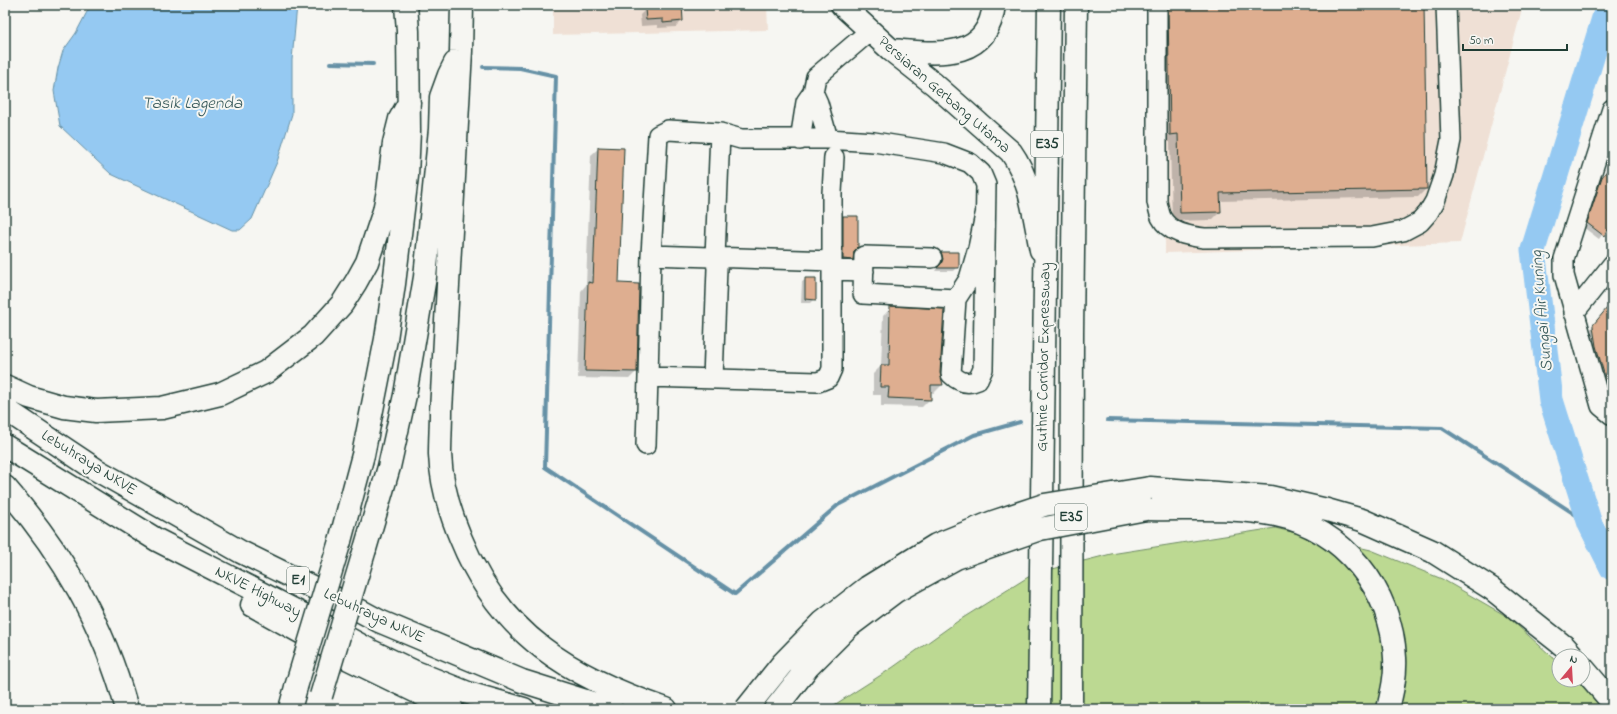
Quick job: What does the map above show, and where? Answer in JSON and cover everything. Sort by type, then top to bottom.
[{"type":"main road","points":[[290,709],[340,541],[363,455],[386,339],[394,284],[406,176],[409,131],[408,31],[406,5]]},
{"type":"main road","points":[[462,5],[461,51],[441,411],[440,454],[443,479],[455,526],[471,562],[492,596],[514,623],[537,645],[578,672],[603,685],[666,709]]},
{"type":"main road","name":"Persiaran Gerbang Utama","points":[[842,5],[891,50],[952,100],[1011,152],[1026,177],[1045,267]]},
{"type":"main road","points":[[891,50],[934,53],[948,52],[966,47],[979,41],[988,30],[993,15],[994,5]]},
{"type":"main road","name":"Guthrie Corridor Expressway","points":[[1071,705],[1072,333],[1076,5]]},
{"type":"main road","points":[[1076,35],[1085,16],[1088,5]]},
{"type":"main road","name":"Guthrie Corridor Expressway","points":[[1039,702],[1045,267],[1046,11]]},
{"type":"main road","points":[[319,703],[389,467],[405,395],[425,277],[440,129],[441,97],[448,75],[461,51]]},
{"type":"main road","points":[[5,386],[29,397],[64,407],[96,411],[162,408],[220,394],[266,372],[313,336],[342,304],[367,262],[384,211],[394,143],[400,119],[409,103]]},
{"type":"main road","name":"Lebuhraya NKVE","points":[[5,409],[95,469],[240,552],[379,621],[522,681],[611,709]]},
{"type":"main road","name":"NKVE Highway","points":[[5,446],[157,540],[371,651],[413,671],[468,693],[524,709]]},
{"type":"main road","points":[[5,487],[52,546],[73,578],[92,616],[112,665],[126,709]]},
{"type":"main road","points":[[746,709],[782,664],[823,622],[868,587],[936,545],[993,522],[1044,505],[1148,499],[1270,497],[1327,510],[1362,520],[1432,551],[1492,589],[1566,648]]},
{"type":"main road","points":[[775,709],[808,667],[848,627],[896,591],[949,562],[1040,528],[1148,499],[1278,515],[1301,522],[1322,533],[1341,546],[1376,588],[1388,622],[1395,658],[1392,691],[1388,709]]},
{"type":"main road","points":[[157,540],[260,610],[349,659],[452,709]]},
{"type":"main road","points":[[1591,677],[1612,702]]},
{"type":"street","points":[[1157,5],[1157,202],[1161,217],[1172,229],[1192,237],[1204,238],[1372,237],[1402,230],[1420,222],[1435,201],[1444,176],[1451,140],[1446,5]]},
{"type":"street","points":[[800,140],[806,102],[813,92],[816,77],[870,31]]},
{"type":"street","points":[[813,92],[818,103],[828,139]]},
{"type":"street","points":[[1612,109],[1564,259],[1564,275],[1601,406],[1612,415]]},
{"type":"street","points":[[646,445],[651,255],[658,135],[668,130],[720,133],[741,139],[828,139],[874,142],[944,153],[970,163],[981,173],[986,184],[983,368],[978,380],[971,383],[964,383],[951,374],[956,299],[969,279],[978,248],[985,215]]},
{"type":"street","points":[[713,379],[717,268],[715,257],[720,133]]},
{"type":"street","points":[[648,377],[818,382],[828,378],[832,369],[832,193],[834,157]]},
{"type":"street","points":[[651,255],[715,257],[832,266],[864,271]]},
{"type":"street","points":[[932,258],[864,256],[863,294],[956,299]]},
{"type":"street","points":[[1574,313],[1612,265]]},
{"type":"shaded area","points":[[553,5],[767,5],[768,30],[553,35]]},
{"type":"shaded area","points":[[1164,5],[1523,5],[1460,243],[1165,253]]},
{"type":"green space","points":[[1275,528],[1371,550],[1442,579],[1508,617],[1551,656],[1551,688],[1584,688],[1602,709],[828,709],[892,668],[958,621],[1033,574],[1111,554]]},
{"type":"water","name":"Tasik Lagenda","points":[[89,5],[297,5],[292,60],[292,114],[277,162],[252,219],[240,230],[232,230],[111,174],[60,126],[54,91],[58,68],[63,51],[76,33],[89,8]]},
{"type":"building","points":[[682,5],[683,21],[663,23],[663,19],[646,20],[645,8]]},
{"type":"building","points":[[1168,5],[1424,5],[1427,189],[1220,193],[1221,212],[1180,213],[1178,134],[1170,135]]},
{"type":"building","points":[[598,147],[624,148],[619,283],[639,284],[637,372],[585,371],[588,282],[593,283]]},
{"type":"building","points":[[1612,164],[1612,223],[1604,236],[1587,223],[1602,177]]},
{"type":"building","points":[[843,216],[858,216],[858,247],[854,251],[853,260],[843,259]]},
{"type":"building","points":[[941,252],[959,252],[959,268],[937,268],[943,259]]},
{"type":"building","points":[[805,278],[816,278],[816,300],[805,299]]},
{"type":"building","points":[[1612,302],[1612,401],[1596,346],[1593,325]]},
{"type":"building","points":[[890,306],[944,309],[940,373],[943,385],[931,385],[931,400],[888,398],[889,387],[880,387],[881,365],[889,365]]},
{"type":"waterway","name":"Sungai Air Kuning","points":[[1608,5],[1533,250],[1551,400],[1590,524],[1612,568]]},
{"type":"waterway","points":[[330,63],[373,64]]},
{"type":"waterway","points":[[483,67],[520,68],[556,76],[545,467],[735,594],[838,505],[974,435],[1020,422]]},
{"type":"waterway","points":[[1107,420],[1442,428],[1590,524]]}]
